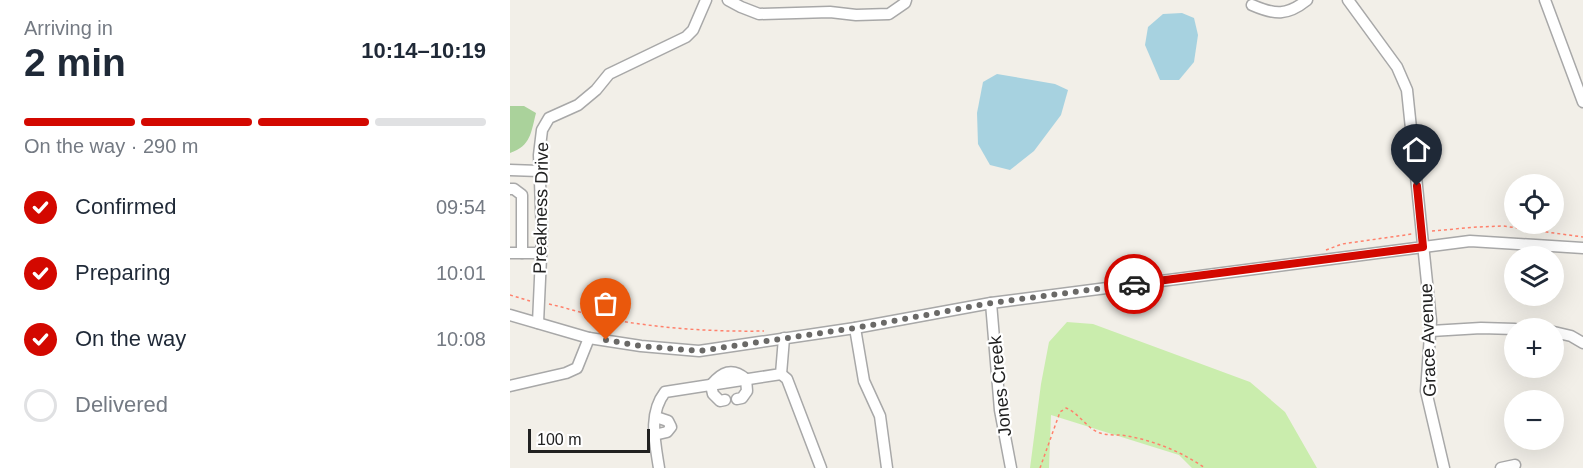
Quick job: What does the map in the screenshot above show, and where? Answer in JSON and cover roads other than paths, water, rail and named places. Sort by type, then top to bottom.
[{"type":"street","name":"Preakness Drive","points":[[538,323],[542,235],[539,155],[542,130],[549,118],[578,105],[596,90],[609,74],[686,37],[693,30],[706,0]]},
{"type":"street","points":[[728,0],[741,8],[759,14],[830,12],[889,15],[906,0]]},
{"type":"street","points":[[1252,4],[1268,12],[1283,13],[1297,8],[1307,0]]},
{"type":"street","name":"Grace Avenue","points":[[1348,0],[1397,66],[1407,90],[1431,321],[1426,391],[1444,468]]},
{"type":"street","points":[[1545,0],[1583,102]]},
{"type":"street","points":[[510,170],[539,171]]},
{"type":"street","points":[[510,189],[522,195],[522,253]]},
{"type":"street","points":[[510,315],[589,338],[641,346],[699,351],[855,328],[991,303],[1470,241],[1583,248]]},
{"type":"street","points":[[510,253],[540,253]]},
{"type":"street","name":"Jones Creek","points":[[991,303],[1000,410],[1011,468]]},
{"type":"street","points":[[855,328],[864,381],[880,416],[887,468]]},
{"type":"street","points":[[1431,331],[1504,329]]},
{"type":"street","points":[[1564,334],[1583,343]]},
{"type":"street","points":[[510,386],[566,373],[577,368],[589,338]]},
{"type":"street","points":[[781,375],[784,338]]},
{"type":"street","points":[[659,468],[653,428],[660,399],[665,392],[781,375],[787,379],[821,468]]},
{"type":"street","points":[[711,384],[713,394],[720,401],[742,398],[747,391],[746,379]]},
{"type":"street","points":[[654,435],[667,432],[671,428],[668,421],[656,417]]},
{"type":"street","points":[[1501,468],[1515,465]]},
{"type":"water","points":[[1182,13],[1194,18],[1198,35],[1194,62],[1179,80],[1160,80],[1145,45],[1148,27],[1163,14]]},
{"type":"water","points":[[997,74],[1055,84],[1068,90],[1061,115],[1034,151],[1010,170],[990,165],[978,144],[977,113],[983,82]]}]
